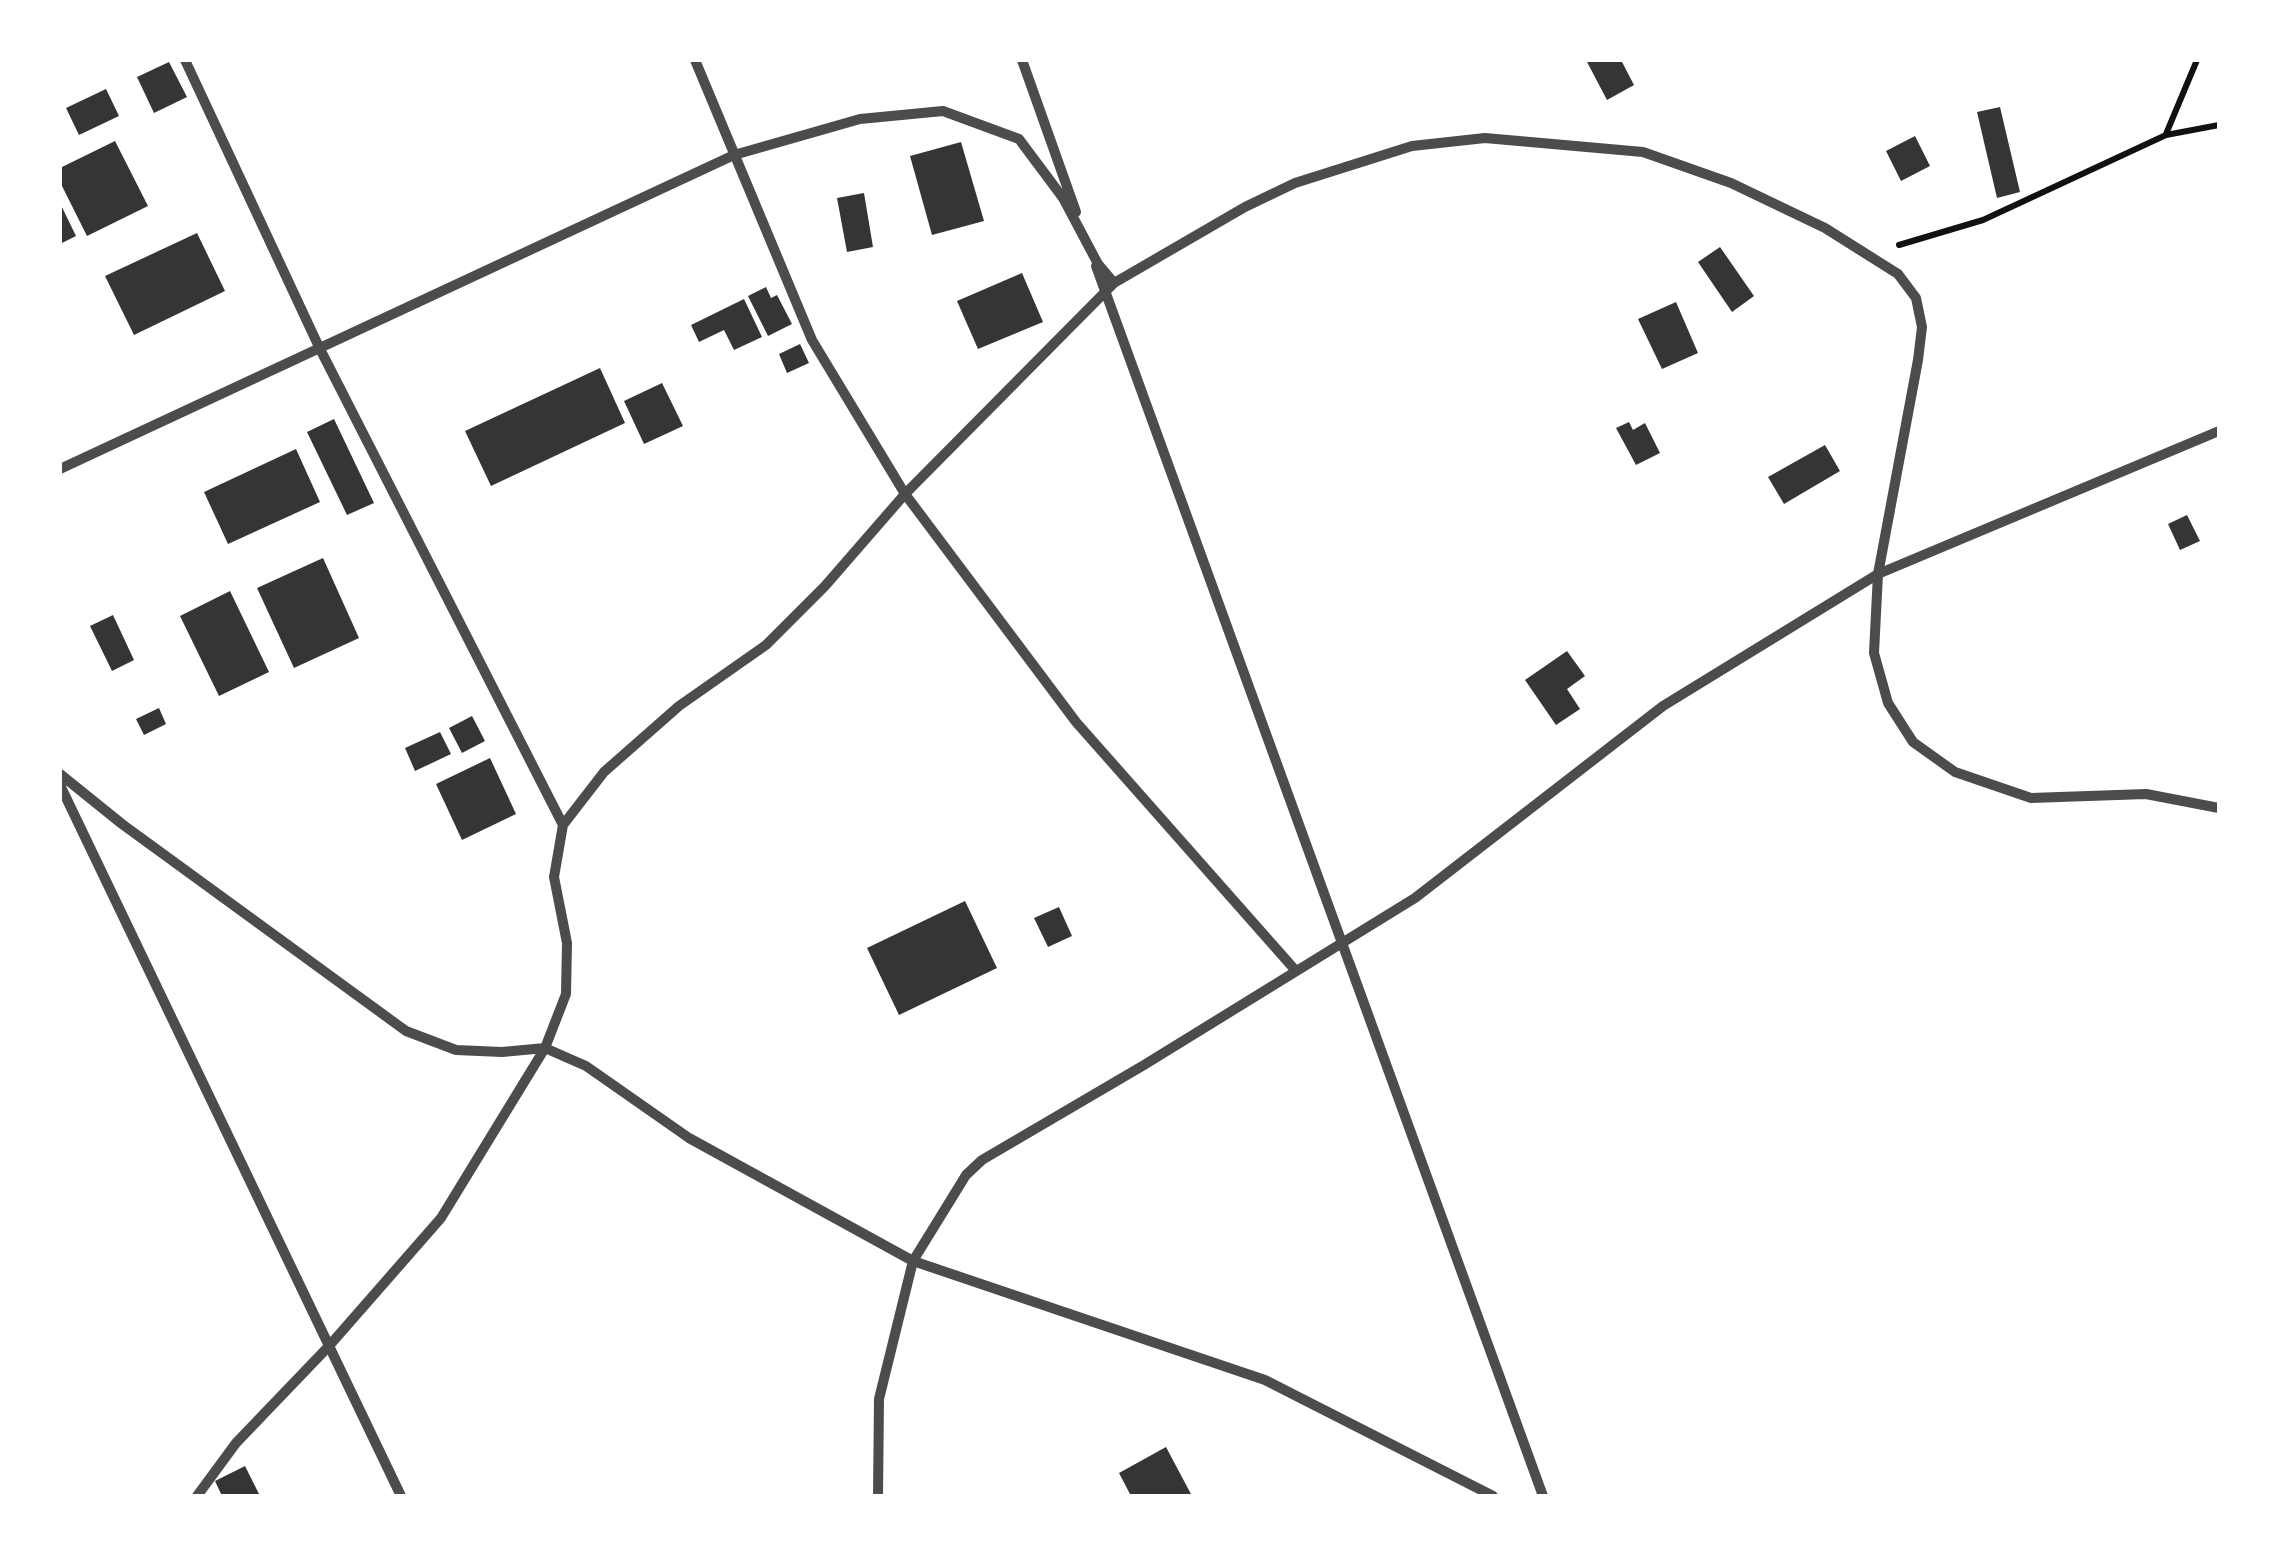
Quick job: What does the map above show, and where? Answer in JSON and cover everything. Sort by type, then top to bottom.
[{"type":"street","points":[[185,60],[319,347],[562,825]]},
{"type":"street","points":[[695,60],[812,340],[905,494],[1076,722],[1296,971]]},
{"type":"street","points":[[1022,60],[1088,244]]},
{"type":"street","points":[[60,469],[734,155],[860,119],[943,110],[1019,139],[1063,198],[1110,288],[1340,944],[1543,1496]]},
{"type":"street","points":[[197,1496],[236,1443],[330,1346],[441,1218],[545,1048],[566,994],[567,944],[554,878],[562,825],[604,772],[679,706],[766,644],[825,586],[905,494],[1110,288],[1245,206],[1295,182],[1412,146],[1485,138],[1644,152],[1731,183],[1869,254],[1898,274],[1916,298],[1922,327],[1878,574],[1874,653],[1888,703],[1913,742],[1955,772],[2031,798],[2146,794],[2219,808]]},
{"type":"street","points":[[878,1496],[879,1399],[913,1261],[966,1175],[982,1160],[1415,898],[1663,706],[1878,574],[2219,431]]},
{"type":"street","points":[[60,774],[406,1031],[456,1050],[502,1052],[545,1048],[586,1066],[689,1138],[913,1261],[1265,1380],[1493,1496]]},
{"type":"street","points":[[60,785],[401,1496]]},
{"type":"path","points":[[2166,135],[2197,60]]},
{"type":"path","points":[[1869,254],[1984,220],[2166,135],[2219,124]]},
{"type":"building","points":[[1586,60],[1621,60],[1634,85],[1607,100]]},
{"type":"building","points":[[169,62],[187,97],[154,113],[137,77]]},
{"type":"building","points":[[106,89],[119,116],[79,135],[66,108]]},
{"type":"building","points":[[2000,107],[2020,192],[1997,198],[1977,112]]},
{"type":"building","points":[[1915,136],[1930,166],[1901,181],[1886,151]]},
{"type":"building","points":[[115,141],[148,206],[87,236],[60,182],[60,168]]},
{"type":"building","points":[[961,142],[984,221],[932,235],[910,156]]},
{"type":"building","points":[[864,193],[873,247],[847,252],[837,198]]},
{"type":"building","points":[[60,203],[76,236],[60,244]]},
{"type":"building","points":[[197,233],[225,291],[134,335],[105,276]]},
{"type":"building","points":[[1720,247],[1754,296],[1732,312],[1698,262]]},
{"type":"building","points":[[1022,273],[1043,322],[978,349],[957,301]]},
{"type":"building","points":[[766,287],[771,298],[777,295],[792,324],[768,336],[748,296]]},
{"type":"building","points":[[744,299],[762,337],[734,350],[724,330],[699,342],[691,325]]},
{"type":"building","points":[[1676,302],[1698,353],[1662,369],[1638,319]]},
{"type":"building","points":[[800,344],[809,363],[787,373],[779,354]]},
{"type":"building","points":[[600,368],[625,423],[491,486],[465,431]]},
{"type":"building","points":[[662,383],[683,426],[644,444],[624,401]]},
{"type":"building","points":[[334,419],[374,503],[347,515],[307,432]]},
{"type":"building","points":[[1629,422],[1633,430],[1645,423],[1660,453],[1636,465],[1616,428]]},
{"type":"building","points":[[1825,445],[1840,471],[1784,504],[1768,477]]},
{"type":"building","points":[[296,449],[320,502],[228,544],[204,492]]},
{"type":"building","points":[[2187,515],[2200,541],[2180,550],[2168,524]]},
{"type":"building","points":[[323,558],[359,638],[294,668],[257,588]]},
{"type":"building","points":[[230,591],[269,672],[219,696],[180,616]]},
{"type":"building","points":[[113,615],[134,660],[112,671],[90,626]]},
{"type":"building","points":[[1567,651],[1585,676],[1567,689],[1580,709],[1556,725],[1525,680]]},
{"type":"building","points":[[159,708],[166,724],[144,735],[136,719]]},
{"type":"building","points":[[472,716],[485,741],[462,753],[449,728]]},
{"type":"building","points":[[440,732],[451,754],[415,771],[405,748]]},
{"type":"building","points":[[490,758],[516,814],[462,840],[436,784]]},
{"type":"building","points":[[965,901],[997,968],[899,1015],[867,948]]},
{"type":"building","points":[[1059,907],[1072,936],[1048,947],[1034,918]]},
{"type":"building","points":[[1166,1447],[1192,1496],[1131,1496],[1119,1473]]},
{"type":"building","points":[[245,1466],[260,1496],[222,1496],[215,1481]]}]
